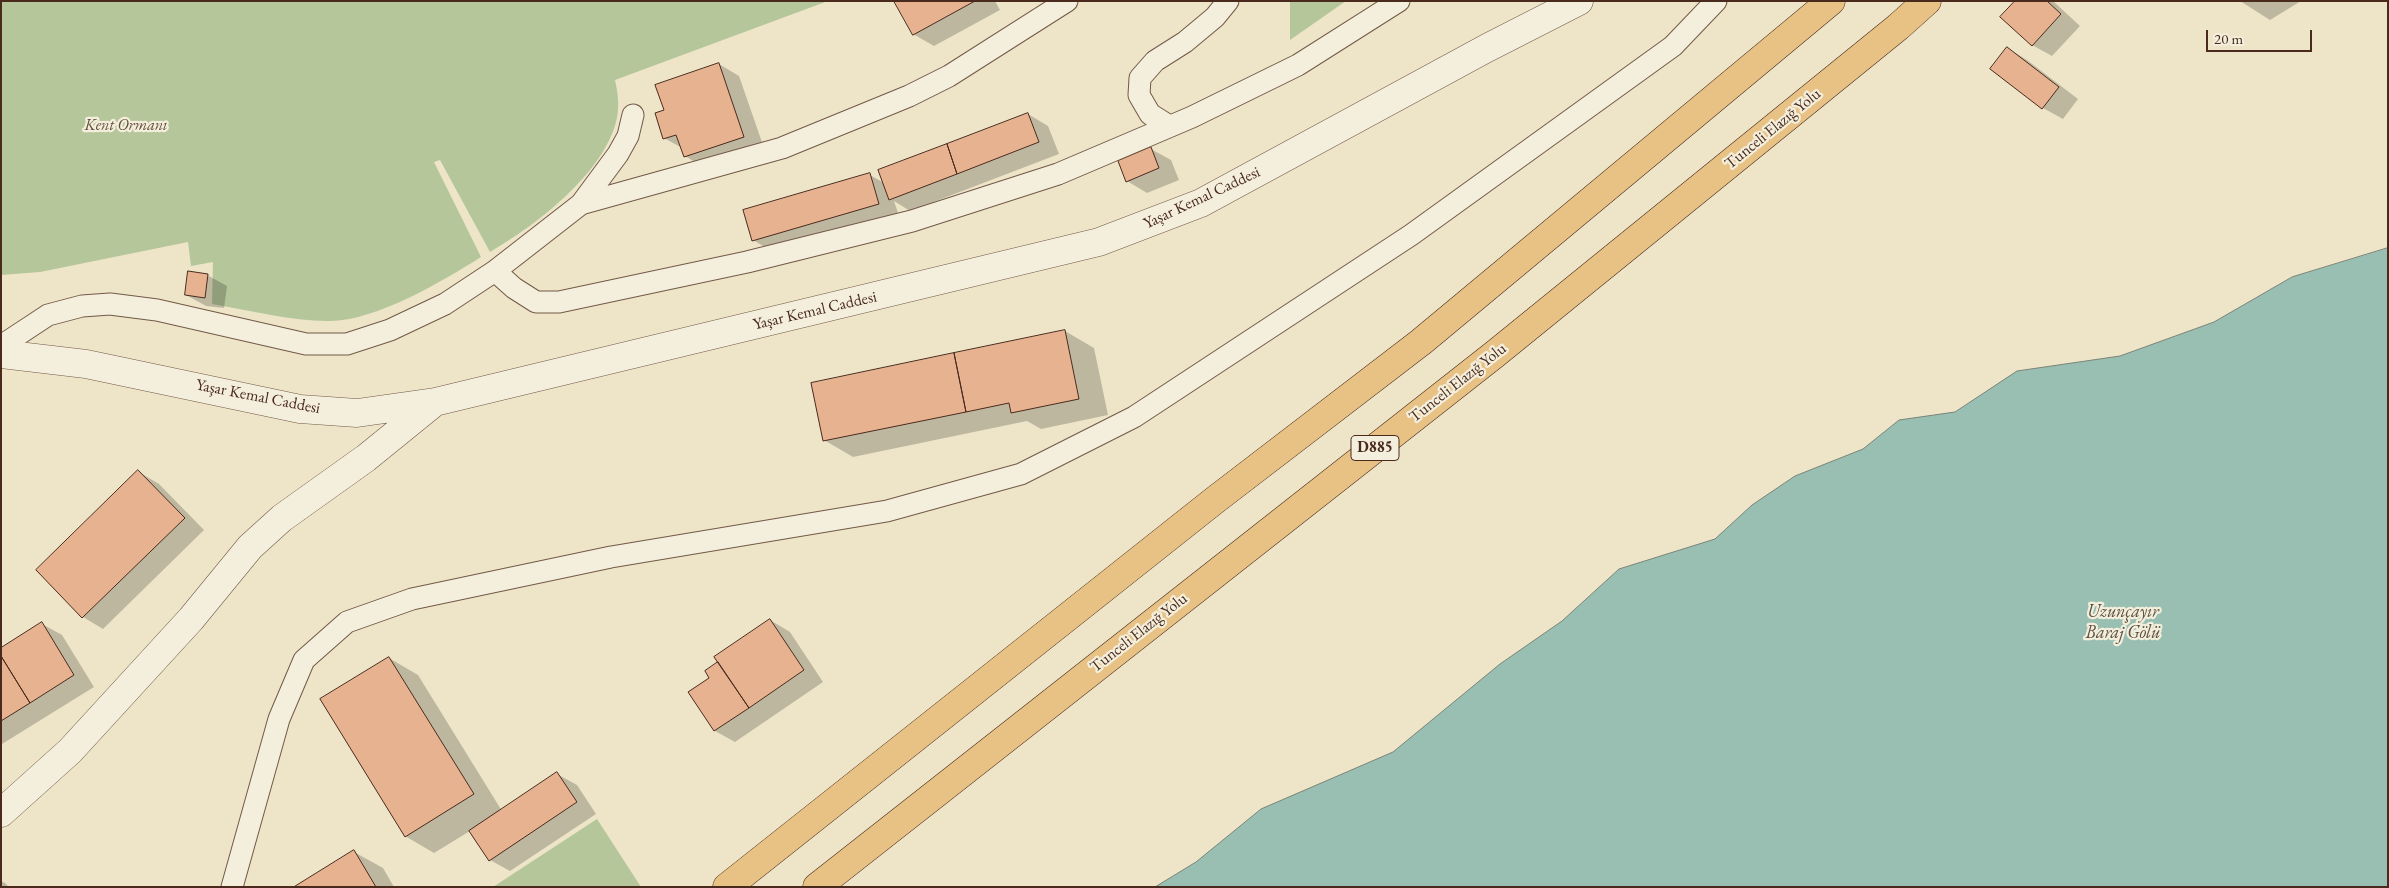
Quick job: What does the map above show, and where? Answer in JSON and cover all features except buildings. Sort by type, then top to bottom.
[{"type":"main road","points":[[727,887],[1168,537],[1421,342],[1832,1]]},
{"type":"main road","name":"Tunceli Elazığ Yolu","points":[[818,887],[1495,354],[1891,34],[1927,1]]},
{"type":"street","name":"Yaşar Kemal Caddesi","points":[[1,354],[86,364],[300,409],[358,412],[436,402],[1099,242],[1201,203],[1487,48],[1579,1]]},
{"type":"street","points":[[1,814],[70,751],[190,619],[250,547],[282,518],[366,458],[436,402]]},
{"type":"lane","points":[[581,204],[782,148],[909,96],[949,76],[1067,1]]},
{"type":"lane","points":[[1169,126],[1150,114],[1139,95],[1140,78],[1155,61],[1185,42],[1215,17],[1228,1]]},
{"type":"lane","points":[[496,271],[514,288],[536,302],[559,302],[747,262],[912,221],[1049,177],[1169,126],[1298,65],[1399,1]]},
{"type":"lane","points":[[232,887],[279,719],[304,660],[347,622],[412,599],[611,556],[887,511],[1021,474],[1134,417],[1411,235],[1673,46],[1716,1]]},
{"type":"lane","points":[[1,346],[48,315],[82,306],[110,304],[157,310],[306,344],[347,344],[390,330],[445,304],[496,271],[581,204],[618,154],[628,136],[633,115]]},
{"type":"green space","name":"Kent Ormanı","points":[[1,1],[828,1],[615,80],[618,101],[616,122],[608,142],[597,161],[565,197],[527,228],[490,252],[440,160],[434,162],[481,257],[428,288],[387,308],[346,320],[314,321],[212,304],[213,262],[191,266],[188,242],[40,272],[1,275]]},
{"type":"green space","points":[[1290,1],[1346,1],[1290,40]]},
{"type":"green space","points":[[597,819],[641,887],[493,887]]},
{"type":"water","name":"Uzunçayır Baraj Gölü","points":[[2388,248],[2388,887],[1155,887],[1196,862],[1261,809],[1393,752],[1500,664],[1562,621],[1619,569],[1715,539],[1752,505],[1795,476],[1863,449],[1899,420],[1955,412],[2017,371],[2120,356],[2214,322],[2292,277]]}]
